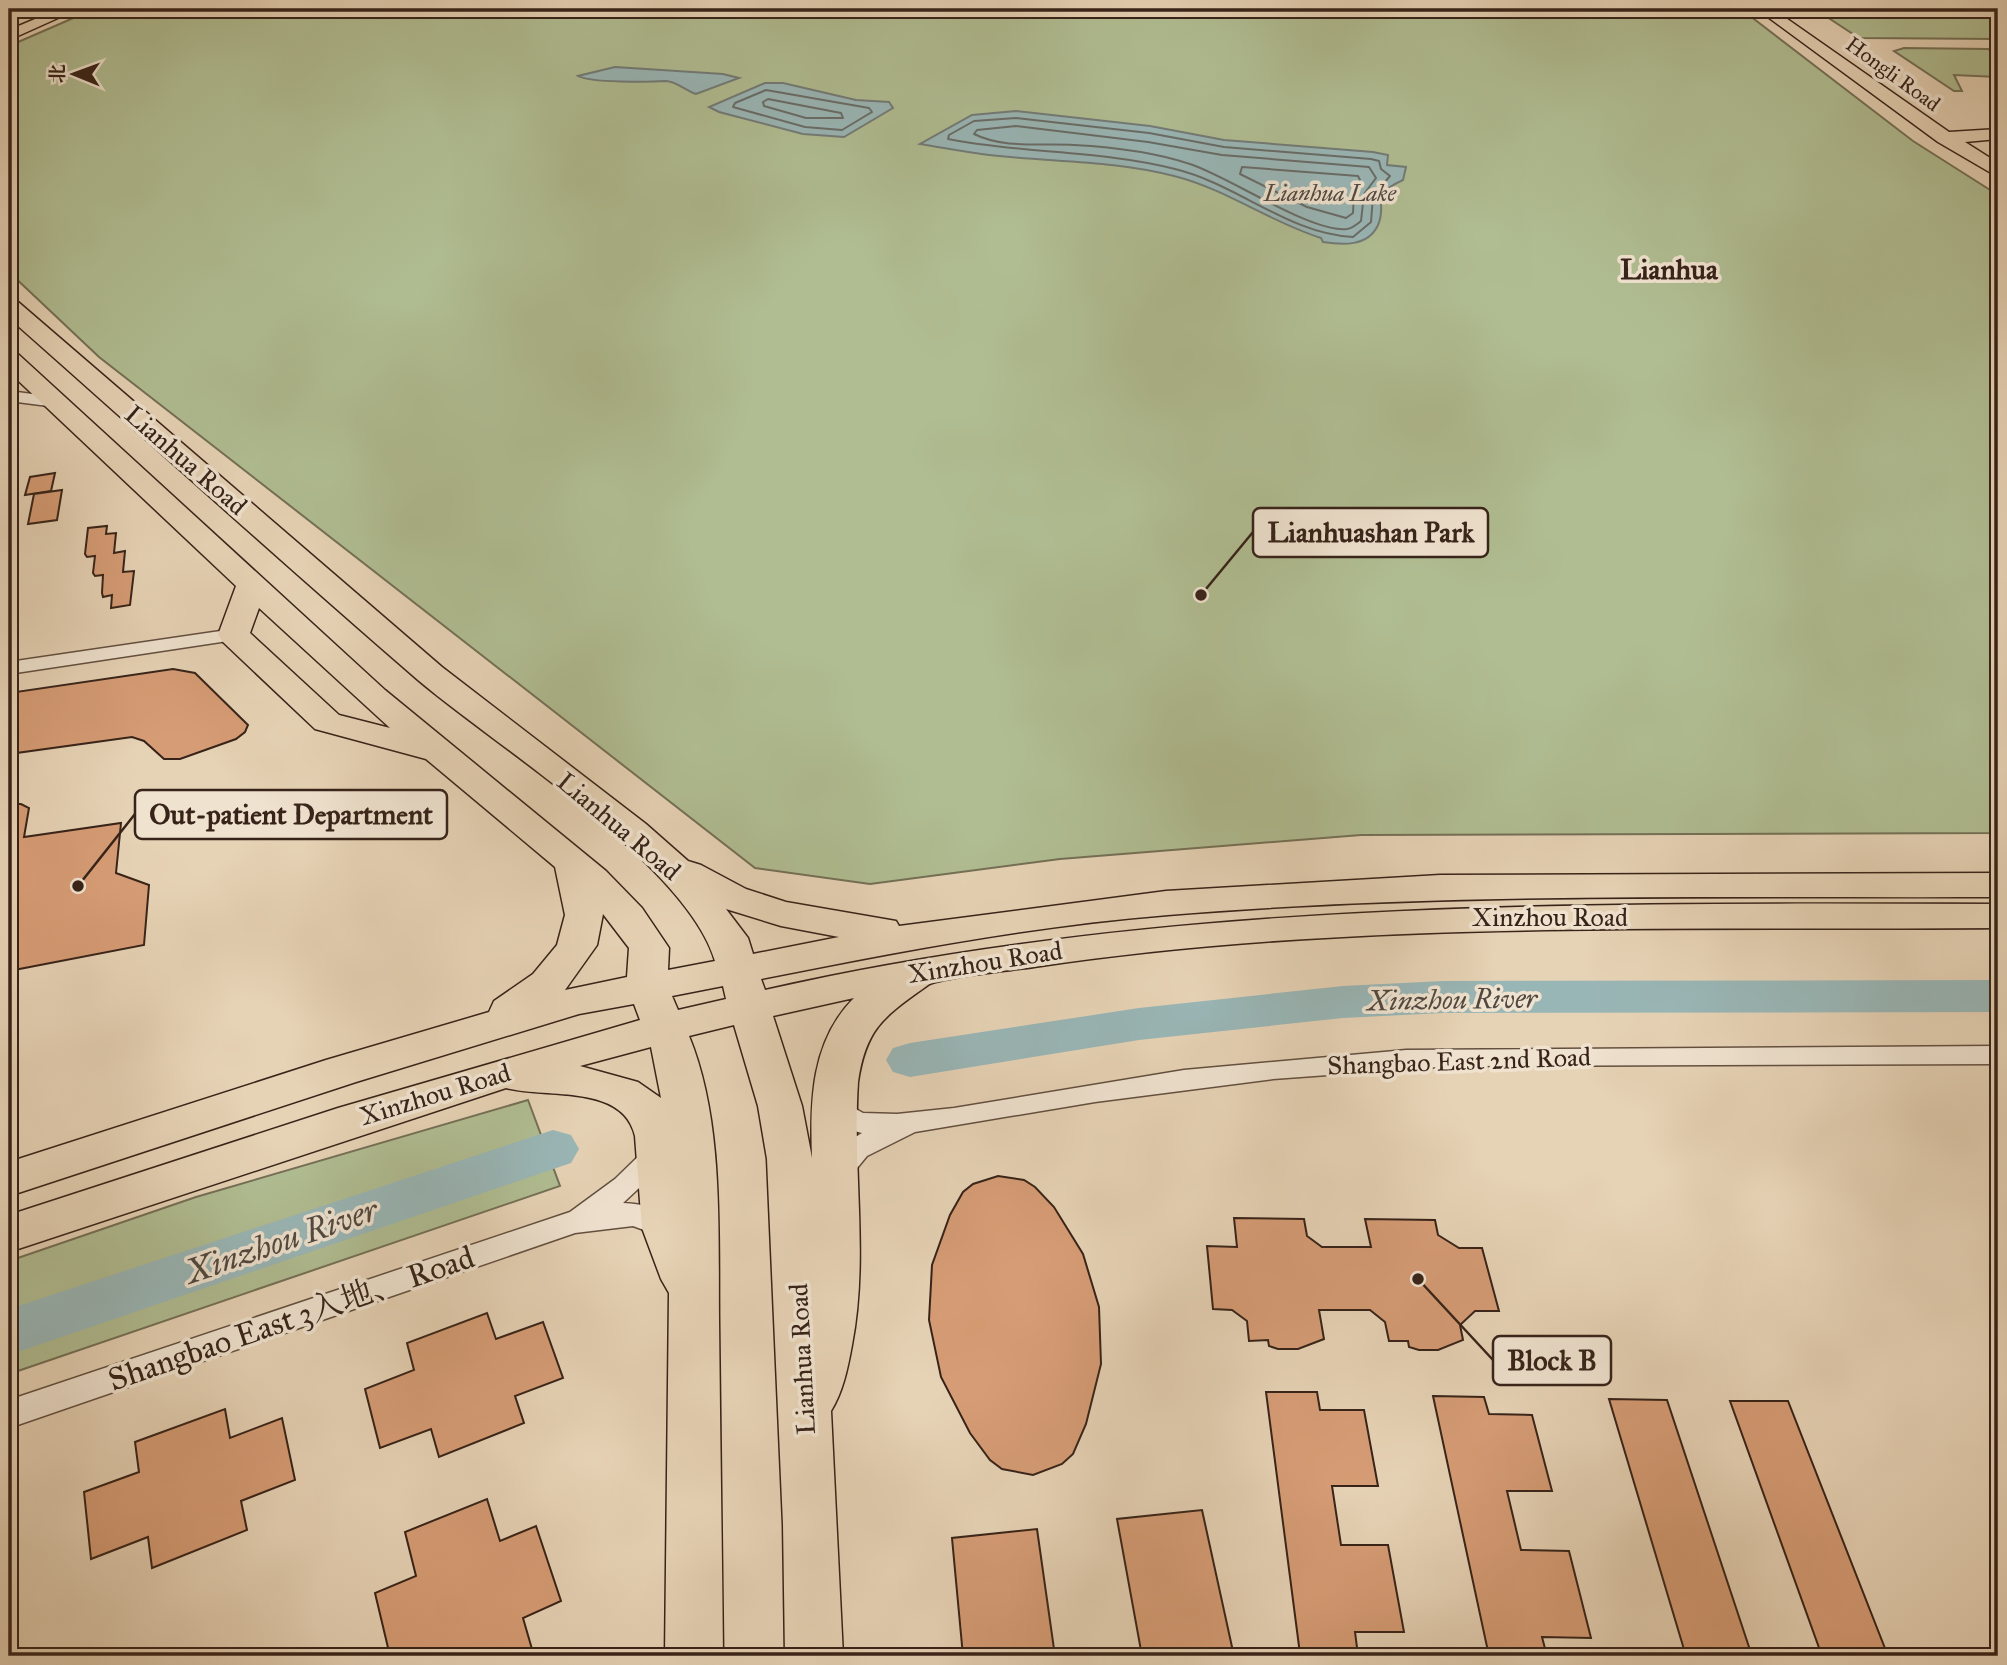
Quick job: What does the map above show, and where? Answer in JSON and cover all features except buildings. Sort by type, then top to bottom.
[{"type":"main road","points":[[9,35],[71,9]]},
{"type":"main road","name":"Hongli Road","points":[[1764,9],[1944,138],[1998,171]]},
{"type":"main road","points":[[9,23],[37,10]]},
{"type":"main road","name":"Hongli Road","points":[[1958,119],[1993,137]]},
{"type":"main road","points":[[1944,138],[1993,137]]},
{"type":"main road","name":"Lianhua Road","points":[[9,306],[431,674],[655,850],[713,914],[728,938],[780,1105],[790,1159],[806,1419],[814,1656]]},
{"type":"main road","name":"Lianhua Road","points":[[10,361],[373,697],[573,862],[611,898],[649,948],[647,986],[665,1027],[681,1076],[691,1139],[693,1301],[690,1645]]},
{"type":"main road","points":[[252,584],[234,635],[327,722],[441,753]]},
{"type":"main road","points":[[655,850],[708,887],[744,902],[938,950]]},
{"type":"main road","points":[[473,1031],[533,995],[557,974],[572,952],[581,932],[584,912],[573,862]]},
{"type":"main road","name":"Xinzhou Road","points":[[9,1179],[473,1031],[576,1001],[647,986],[743,988],[1166,903],[1427,888],[1998,886]]},
{"type":"main road","name":"Xinzhou Road","points":[[938,950],[1452,917],[1998,916]]},
{"type":"main road","points":[[806,1419],[828,1345],[834,1314],[836,1101],[846,1041],[861,1017],[890,990],[907,980],[938,950]]},
{"type":"main road","name":"Xinzhou Road","points":[[9,1234],[487,1077],[594,1044],[665,1027],[743,988]]},
{"type":"main road","points":[[487,1077],[561,1078],[617,1091],[636,1101],[647,1111],[657,1133],[660,1151],[666,1227],[693,1301]]},
{"type":"street","points":[[9,396],[56,402]]},
{"type":"street","points":[[9,668],[234,635]]},
{"type":"street","name":"Shangbao East 2nd Road","points":[[836,1101],[845,1116],[858,1122],[925,1120],[1146,1084],[1374,1061],[1464,1057],[1998,1055]]},
{"type":"street","name":"Shangbao East 2nd Road","points":[[837,1178],[841,1163],[863,1145],[925,1120]]},
{"type":"street","name":"Shangbao East 3入地、 Road","points":[[573,1222],[625,1187],[660,1151]]},
{"type":"street","name":"Shangbao East 3入地、 Road","points":[[9,1414],[573,1222],[626,1214],[656,1220],[666,1227]]},
{"type":"green space","points":[[94,9],[1741,9],[1913,141],[1998,195],[1998,833],[1361,835],[1060,859],[870,884],[755,868],[99,357],[9,272],[9,46]]},
{"type":"green space","points":[[1821,13],[1998,13],[1998,39],[1859,38]]},
{"type":"green space","points":[[1904,48],[1988,49],[1998,56],[1998,77],[1954,75],[1962,91],[1954,91],[1894,51]]},
{"type":"green space","points":[[528,1100],[560,1186],[9,1374],[9,1261],[196,1197]]},
{"type":"water","points":[[615,67],[723,74],[739,78],[696,94],[670,81],[607,81],[578,76]]},
{"type":"water","points":[[765,83],[783,83],[856,100],[889,102],[893,108],[844,137],[803,134],[709,107]]},
{"type":"water","name":"Lianhua Lake","points":[[1016,111],[1150,126],[1224,140],[1373,152],[1388,155],[1387,165],[1406,167],[1403,180],[1382,195],[1381,217],[1374,232],[1361,241],[1338,244],[1323,242],[1321,238],[1212,189],[1174,176],[1131,167],[989,155],[920,144],[972,115]]},
{"type":"waterway","name":"Xinzhou River","points":[[910,1060],[1139,1024],[1343,1002],[1443,997],[1998,996]]},
{"type":"waterway","name":"Xinzhou River","points":[[9,1332],[553,1149]]},
{"type":"place","name":"Lianhuashan Park","points":[[1201,595]]},
{"type":"place","name":"Out-patient Department","points":[[78,886]]},
{"type":"place","name":"Block B","points":[[1418,1279]]},
{"type":"district","name":"Lianhua","points":[[1669,269]]}]
